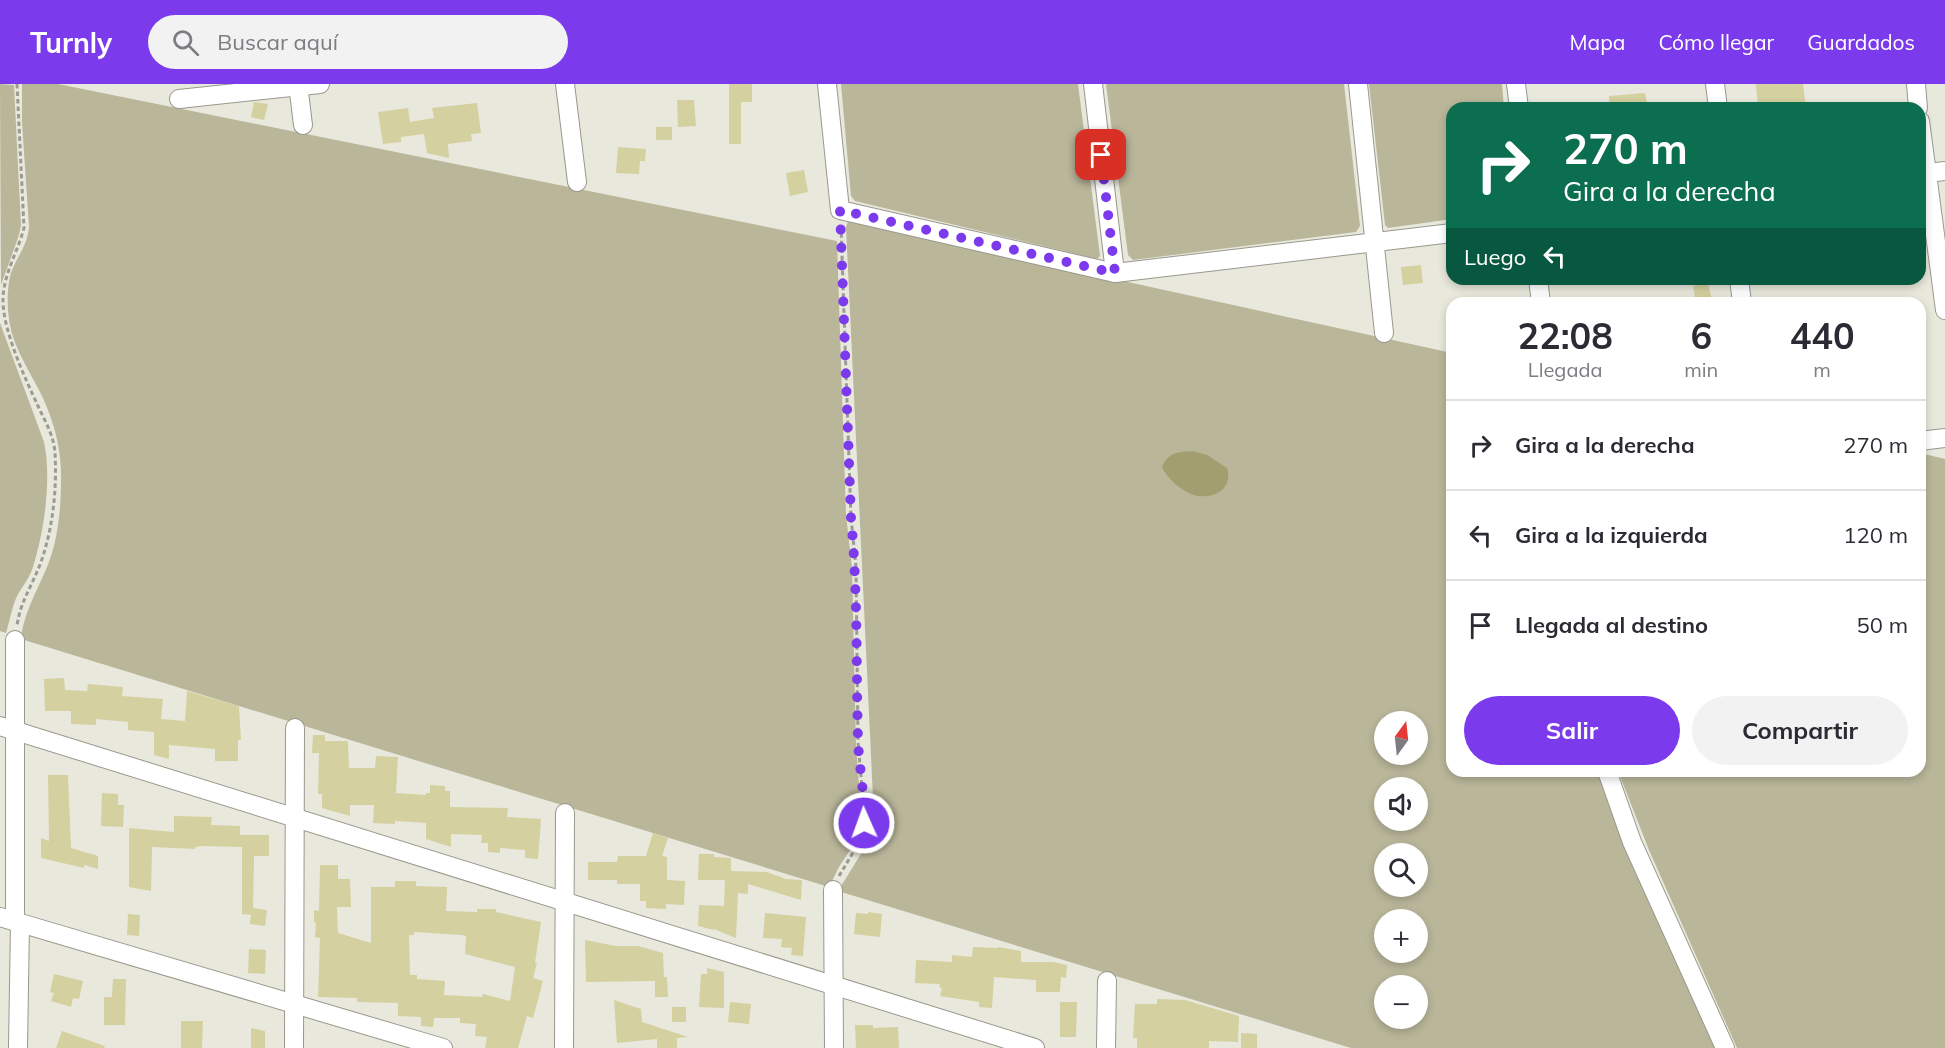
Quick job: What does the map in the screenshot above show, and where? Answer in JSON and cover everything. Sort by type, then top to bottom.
[{"type":"street","points":[[179,99],[320,84]]},
{"type":"street","points":[[565,84],[577,182]]},
{"type":"street","points":[[827,84],[840,210],[1115,273],[1446,235]]},
{"type":"street","points":[[1093,84],[1115,273]]},
{"type":"street","points":[[1358,84],[1384,333]]},
{"type":"street","points":[[1516,84],[1518,102]]},
{"type":"street","points":[[1715,84],[1717,102]]},
{"type":"street","points":[[1916,84],[1918,102]]},
{"type":"street","points":[[298,85],[303,125]]},
{"type":"street","points":[[1926,174],[1945,171]]},
{"type":"street","points":[[1926,193],[1945,310]]},
{"type":"street","points":[[1926,440],[1945,438]]},
{"type":"street","points":[[15,640],[8,728],[12,921],[18,1048]]},
{"type":"street","points":[[8,728],[1035,1048]]},
{"type":"street","points":[[294,1048],[295,728]]},
{"type":"street","points":[[1609,777],[1632,842],[1725,1048]]},
{"type":"street","points":[[564,1048],[565,813]]},
{"type":"street","points":[[833,890],[834,1048]]},
{"type":"street","points":[[12,921],[443,1048]]},
{"type":"street","points":[[1106,1048],[1107,981]]},
{"type":"path","points":[[15,640],[19,615],[26,594],[40,566],[50,530],[55,481],[55,450],[52,434],[30,389],[4,320],[3,297],[8,274],[24,228],[16,84]]},
{"type":"path","points":[[833,890],[841,871],[860,841],[864,810],[858,742],[856,567],[851,518],[840,210]]},
{"type":"path","points":[[0,290],[3,297]]},
{"type":"shaded area","points":[[0,84],[14,85],[21,226],[1,285]]},
{"type":"shaded area","points":[[22,84],[58,84],[837,241],[846,515],[852,567],[856,745],[861,812],[857,839],[829,887],[21,639],[29,609],[55,543],[60,512],[61,482],[59,449],[51,418],[14,339],[8,314],[10,278],[22,251],[29,227],[22,122]]},
{"type":"shaded area","points":[[841,84],[1078,84],[1100,256],[1097,259],[855,201],[851,196]]},
{"type":"shaded area","points":[[1106,84],[1344,84],[1360,226],[1356,232],[1133,260],[1128,255]]},
{"type":"shaded area","points":[[1369,84],[1502,84],[1504,102],[1446,102],[1446,220],[1388,228],[1385,225]]},
{"type":"shaded area","points":[[849,218],[1446,352],[1446,777],[1602,777],[1717,1048],[1351,1048],[838,891],[869,841],[874,819],[846,227]]},
{"type":"shaded area","points":[[0,323],[44,442],[47,473],[46,506],[36,556],[31,573],[16,599],[6,633],[0,631]]},
{"type":"shaded area","points":[[1193,451],[1207,455],[1227,468],[1228,481],[1222,490],[1212,495],[1194,495],[1178,486],[1164,472],[1162,467],[1168,458],[1178,453]]},
{"type":"shaded area","points":[[1926,454],[1945,459],[1945,1048],[1737,1048],[1649,850],[1620,777],[1926,777]]},
{"type":"building","points":[[729,84],[752,84],[752,102],[741,102],[741,144],[729,144]]},
{"type":"building","points":[[1756,84],[1803,84],[1805,102],[1758,102]]},
{"type":"building","points":[[1645,93],[1647,102],[1610,102],[1609,96]]},
{"type":"building","points":[[677,100],[694,100],[696,126],[678,127]]},
{"type":"building","points":[[254,102],[268,104],[264,120],[251,117]]},
{"type":"building","points":[[477,103],[481,133],[471,134],[472,141],[448,144],[449,158],[427,153],[424,134],[401,137],[401,142],[383,144],[378,112],[408,108],[410,122],[434,118],[432,108]]},
{"type":"building","points":[[656,127],[672,127],[672,140],[656,140]]},
{"type":"building","points":[[618,147],[646,149],[645,161],[640,161],[639,174],[616,173]]},
{"type":"building","points":[[804,170],[808,192],[790,196],[786,173]]},
{"type":"building","points":[[1421,265],[1423,283],[1403,285],[1401,267]]},
{"type":"building","points":[[1708,285],[1711,297],[1695,297],[1693,286]]},
{"type":"building","points":[[64,678],[65,690],[87,691],[88,684],[123,687],[122,696],[163,699],[161,719],[185,721],[187,691],[239,706],[241,740],[238,740],[238,761],[215,761],[215,749],[169,745],[169,759],[154,755],[154,732],[128,730],[128,722],[96,719],[96,725],[71,724],[71,711],[45,711],[44,679]]},
{"type":"building","points":[[313,735],[325,735],[325,741],[348,741],[349,768],[375,768],[376,756],[398,757],[396,793],[426,795],[430,793],[430,785],[445,786],[445,791],[450,791],[450,807],[508,808],[507,817],[541,819],[538,859],[525,858],[525,850],[500,848],[500,853],[488,852],[488,843],[481,843],[482,835],[451,834],[451,847],[426,839],[426,823],[395,821],[395,824],[373,823],[374,805],[350,805],[350,816],[322,808],[322,794],[318,794],[319,753],[312,753]]},
{"type":"building","points":[[48,775],[68,775],[71,848],[98,856],[98,869],[41,858],[41,838],[49,841]]},
{"type":"building","points":[[102,793],[118,794],[118,805],[124,805],[123,827],[101,826]]},
{"type":"building","points":[[174,816],[212,817],[211,825],[240,826],[240,835],[269,835],[269,856],[254,856],[253,908],[267,910],[265,926],[250,924],[251,915],[242,914],[242,847],[203,846],[195,847],[195,849],[152,847],[151,891],[129,887],[129,828],[174,832]]},
{"type":"building","points":[[653,833],[668,838],[662,856],[667,857],[667,880],[685,881],[684,905],[666,904],[666,909],[646,908],[646,901],[640,901],[640,884],[617,884],[617,880],[588,880],[588,862],[617,862],[618,856],[646,856]]},
{"type":"building","points":[[699,854],[714,854],[714,857],[731,858],[731,871],[767,872],[786,879],[802,880],[801,900],[748,884],[748,894],[738,893],[736,938],[714,929],[698,926],[699,905],[724,906],[725,880],[698,880]]},
{"type":"building","points":[[320,865],[338,865],[338,879],[350,879],[351,907],[337,907],[338,933],[371,943],[371,887],[395,887],[395,881],[416,881],[416,886],[447,887],[446,911],[477,912],[477,909],[496,909],[496,912],[541,922],[535,963],[537,963],[533,978],[543,981],[533,1018],[527,1016],[518,1048],[485,1048],[487,1037],[475,1036],[476,1024],[460,1023],[460,1018],[434,1018],[433,1027],[421,1026],[421,1017],[398,1016],[398,1003],[357,1002],[357,998],[318,997],[320,938],[315,937],[314,910],[319,911]],"holes":[[[414,932],[466,936],[465,954],[515,967],[510,1001],[483,994],[482,997],[444,995],[445,981],[417,979],[417,975],[410,975],[409,935],[414,935]]]},
{"type":"building","points":[[868,912],[882,914],[880,937],[854,934],[856,913],[868,914]]},
{"type":"building","points":[[765,913],[806,917],[803,956],[791,955],[792,948],[781,947],[782,939],[763,938]]},
{"type":"building","points":[[128,914],[140,915],[139,936],[127,935]]},
{"type":"building","points":[[585,940],[616,946],[638,946],[663,953],[668,997],[655,997],[655,981],[586,982]]},
{"type":"building","points":[[973,947],[998,947],[1021,951],[1021,962],[1053,962],[1067,965],[1066,978],[1061,977],[1060,992],[1036,992],[1036,980],[994,977],[992,1008],[979,1007],[979,1002],[940,996],[942,988],[939,987],[940,984],[915,983],[916,960],[952,962],[952,955],[972,957]]},
{"type":"building","points":[[249,949],[266,950],[265,974],[248,973]]},
{"type":"building","points":[[707,968],[724,972],[724,1008],[699,1007],[701,974],[707,974]]},
{"type":"building","points":[[54,974],[83,981],[79,999],[73,998],[71,1007],[51,1001],[54,993],[50,992]]},
{"type":"building","points":[[113,979],[126,979],[125,1025],[104,1025],[104,997],[112,997]]},
{"type":"building","points":[[1157,999],[1185,1000],[1239,1016],[1238,1042],[1209,1041],[1209,1048],[1137,1048],[1137,1038],[1133,1038],[1135,1004],[1157,1004]]},
{"type":"building","points":[[614,1000],[641,1009],[642,1022],[688,1037],[677,1038],[677,1048],[657,1048],[657,1039],[617,1043]]},
{"type":"building","points":[[730,1002],[751,1004],[749,1024],[728,1022]]},
{"type":"building","points":[[1060,1002],[1077,1002],[1076,1037],[1060,1037]]},
{"type":"building","points":[[672,1007],[686,1007],[686,1022],[672,1022]]},
{"type":"building","points":[[181,1021],[203,1021],[202,1048],[181,1048]]},
{"type":"building","points":[[855,1025],[873,1025],[873,1028],[898,1027],[899,1048],[856,1048]]},
{"type":"building","points":[[251,1028],[265,1031],[265,1048],[251,1048]]},
{"type":"building","points":[[62,1031],[105,1046],[104,1048],[56,1048]]},
{"type":"building","points":[[1241,1033],[1257,1034],[1257,1048],[1241,1048]]},
{"type":"route","points":[[864,823],[858,742],[856,567],[851,518],[840,210],[1115,273],[1101,155]]}]
